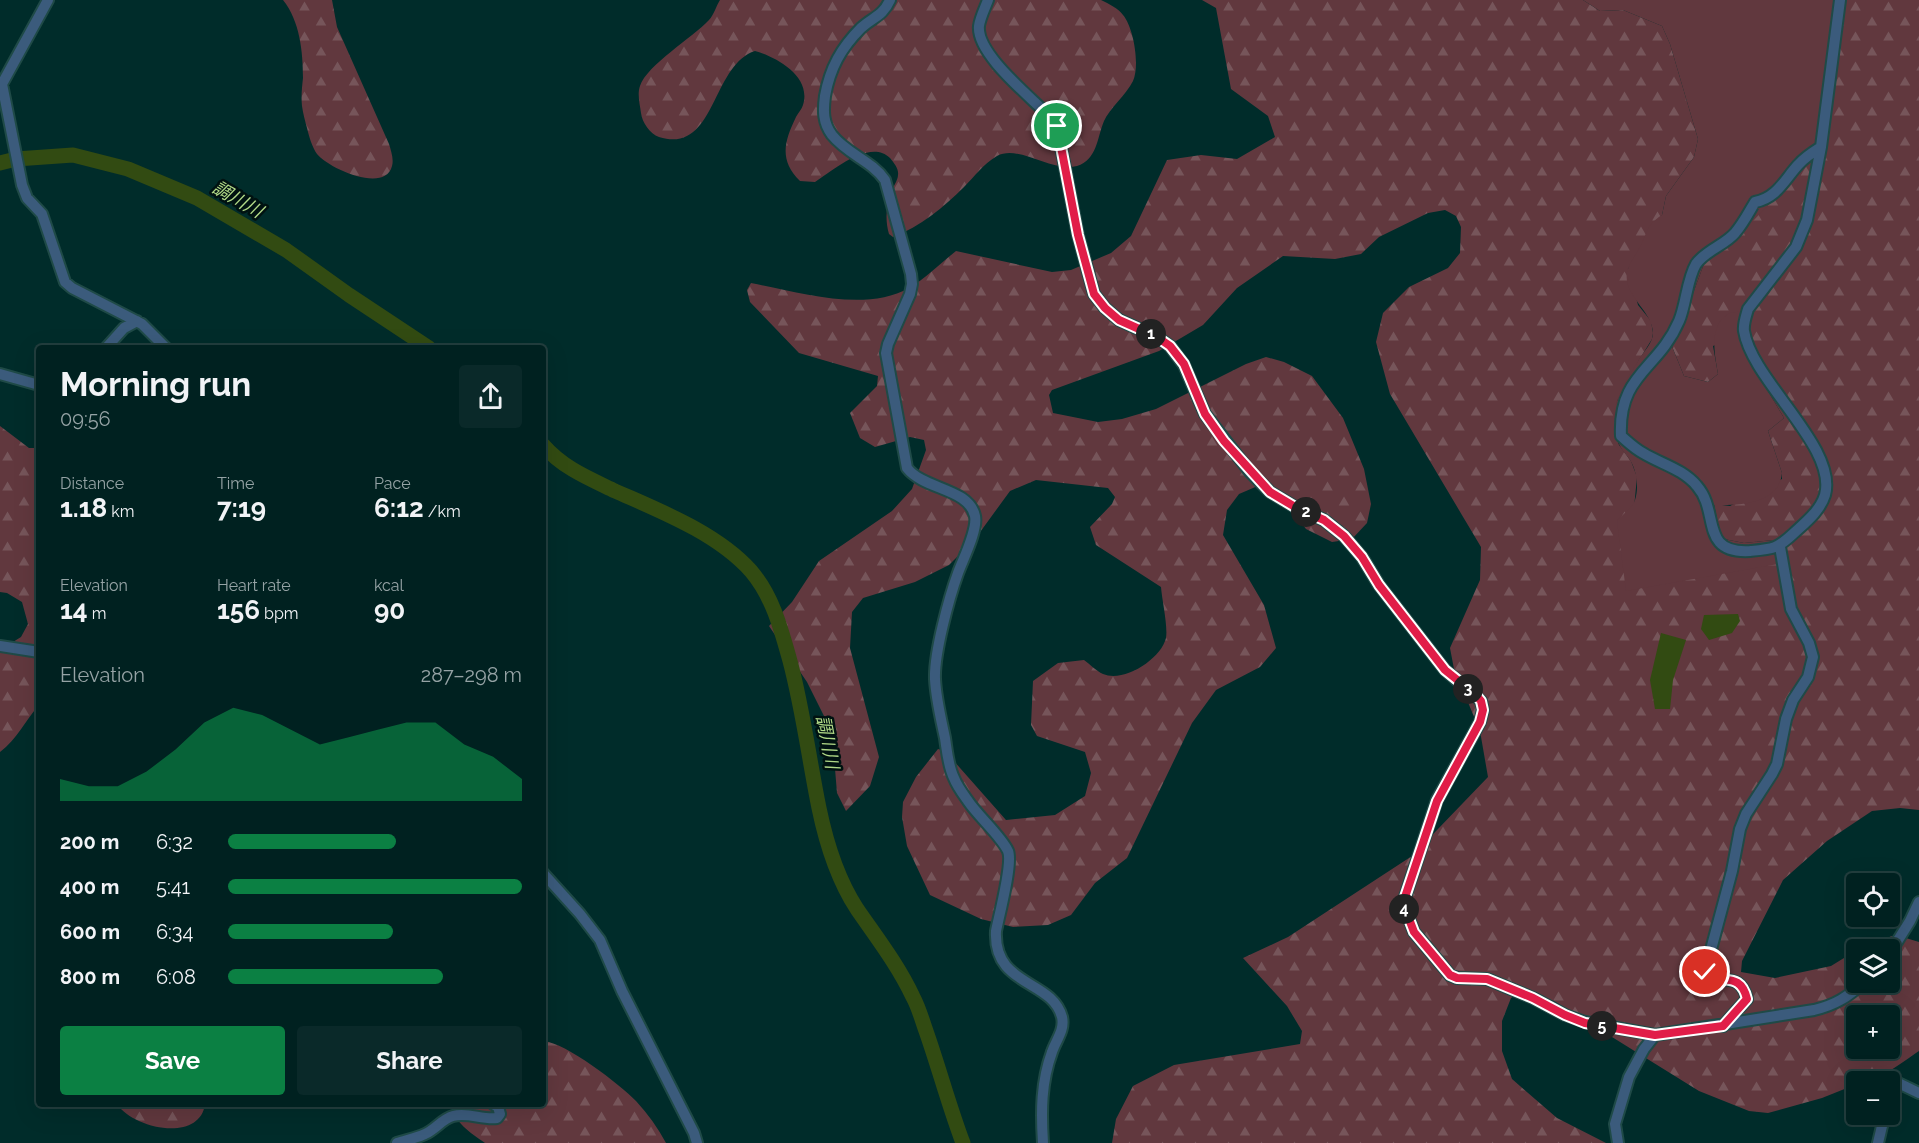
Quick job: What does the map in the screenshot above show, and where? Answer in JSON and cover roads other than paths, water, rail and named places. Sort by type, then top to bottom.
[{"type":"street","points":[[48,0],[2,84],[19,171],[27,198],[42,214],[65,282],[72,288],[137,321],[164,345]]},
{"type":"street","points":[[890,0],[884,12],[862,28],[836,58],[830,74],[823,110],[825,124],[832,135],[848,151],[880,172],[885,180],[911,274],[910,294],[886,353],[907,468],[922,482],[946,490],[962,499],[971,506],[975,518],[974,530],[947,611],[935,677],[953,777],[968,801],[1008,852],[1010,863],[996,931],[995,942],[998,954],[1005,966],[1029,986],[1048,996],[1058,1006],[1063,1020],[1062,1031],[1052,1052],[1044,1084],[1041,1107],[1043,1143]]},
{"type":"street","points":[[988,0],[978,28],[982,44],[992,59],[1057,126],[1078,235],[1094,294],[1119,320],[1157,337],[1170,346],[1184,364],[1205,414],[1250,472],[1270,492],[1295,507],[1324,520],[1344,536],[1445,670],[1481,701],[1483,710],[1480,722],[1437,801],[1403,903],[1414,932],[1450,975],[1457,978],[1487,979],[1585,1023],[1655,1035],[1815,1010],[1833,1005],[1852,993]]},
{"type":"street","points":[[1821,147],[1799,163],[1778,190],[1755,202],[1735,234],[1695,266],[1678,322],[1656,358],[1641,371],[1628,392],[1620,417],[1622,436],[1643,453],[1670,466],[1698,487],[1707,502],[1714,536],[1721,546],[1744,551],[1780,547],[1818,510],[1827,485],[1824,469],[1810,438],[1780,398],[1760,366],[1744,332],[1744,321],[1748,309],[1796,247],[1807,220],[1821,147],[1840,0]]},
{"type":"street","points":[[109,345],[124,328],[137,321]]},
{"type":"street","points":[[0,374],[36,384]]},
{"type":"street","points":[[1723,1026],[1747,999],[1744,989],[1737,982],[1709,976],[1705,972],[1708,954],[1732,871],[1740,829],[1746,814],[1777,764],[1786,719],[1793,700],[1808,677],[1813,657],[1809,643],[1791,609],[1780,547]]},
{"type":"street","points":[[0,646],[36,652]]},
{"type":"street","points":[[546,876],[600,940],[622,991],[697,1143]]},
{"type":"street","points":[[1899,939],[1919,902]]},
{"type":"street","points":[[1618,1143],[1615,1124],[1629,1077],[1644,1049],[1655,1035]]},
{"type":"street","points":[[1900,1084],[1919,1093]]},
{"type":"street","points":[[397,1143],[427,1134],[451,1116],[461,1114],[489,1119],[497,1118],[500,1114],[498,1107]]},
{"type":"street","points":[[1878,1143],[1882,1125]]},
{"type":"waterway","name":"調川川","points":[[0,163],[16,159],[73,155],[128,169],[197,198],[286,250],[424,345]]},
{"type":"waterway","name":"調川川","points":[[546,448],[576,472],[705,534],[737,557],[759,581],[775,614],[795,679],[819,808],[834,860],[850,898],[894,963],[915,1001],[963,1143]]}]
